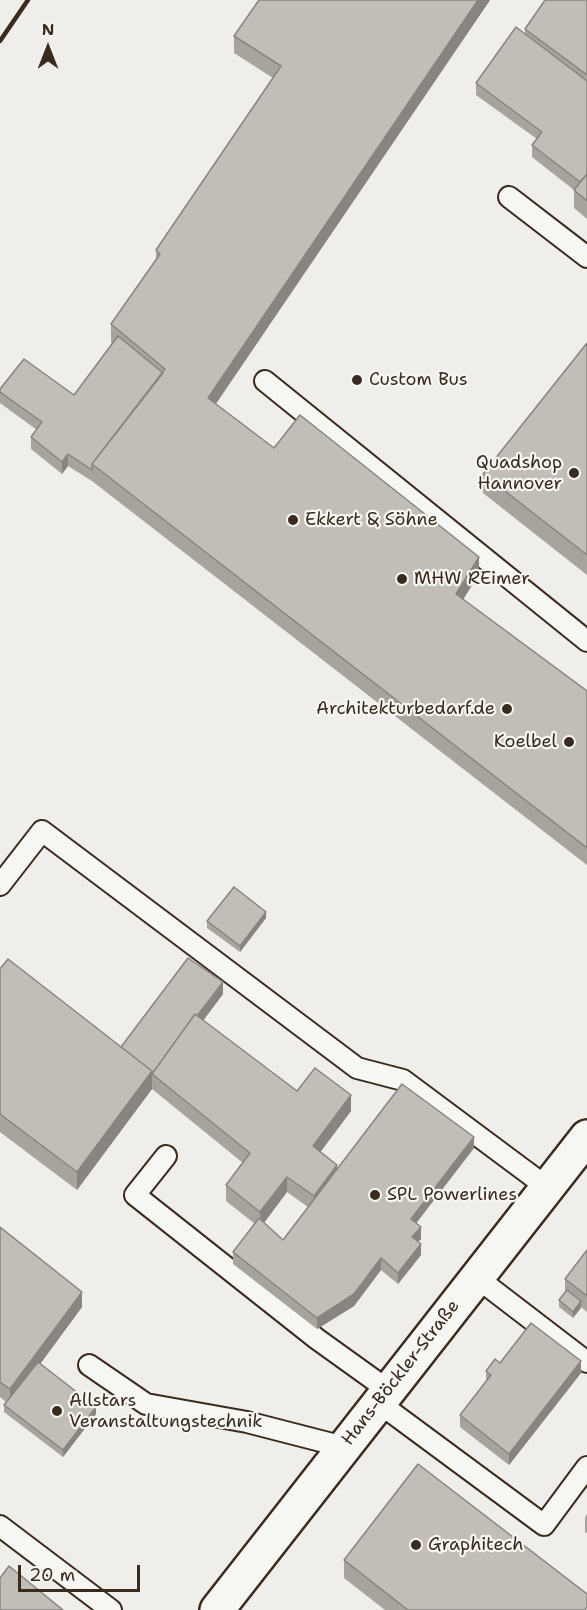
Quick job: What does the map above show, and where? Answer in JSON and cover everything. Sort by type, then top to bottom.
[{"type":"street","name":"Hans-Böckler-Straße","points":[[217,1610],[587,1137]]},
{"type":"lane","points":[[509,197],[587,257]]},
{"type":"lane","points":[[265,381],[587,641]]},
{"type":"lane","points":[[0,885],[42,831],[357,1068],[403,1080],[548,1188]]},
{"type":"lane","points":[[166,1156],[135,1195],[317,1339],[544,1525],[587,1467]]},
{"type":"lane","points":[[476,1277],[587,1362]]},
{"type":"lane","points":[[88,1365],[146,1404],[247,1422],[344,1447]]},
{"type":"lane","points":[[0,1526],[111,1610]]},
{"type":"building","points":[[259,0],[478,0],[208,398],[274,448],[300,415],[479,557],[456,594],[587,691],[587,848],[92,464],[165,369],[111,324],[160,254],[156,250],[281,66],[234,36]]},
{"type":"building","points":[[545,0],[587,0],[587,75],[525,29]]},
{"type":"building","points":[[516,27],[587,81],[587,174],[580,182],[532,145],[542,132],[476,83]]},
{"type":"building","points":[[587,174],[587,201],[574,190]]},
{"type":"building","points":[[118,336],[163,373],[92,464],[92,470],[68,454],[62,462],[31,437],[42,422],[0,392],[0,389],[24,359],[74,395]]},
{"type":"building","points":[[587,343],[587,555],[483,474]]},
{"type":"building","points":[[234,887],[266,912],[240,946],[207,921]]},
{"type":"building","points":[[188,958],[223,982],[197,1016],[195,1014],[152,1074],[152,1071],[121,1047]]},
{"type":"building","points":[[8,959],[152,1071],[77,1172],[0,1114],[0,969]]},
{"type":"building","points":[[195,1014],[297,1091],[315,1068],[351,1095],[313,1146],[337,1165],[314,1196],[287,1177],[260,1212],[226,1185],[250,1153],[152,1074]]},
{"type":"building","points":[[402,1084],[474,1137],[411,1219],[421,1227],[412,1237],[421,1244],[398,1273],[381,1258],[354,1294],[317,1318],[233,1252],[259,1218],[283,1240]]},
{"type":"building","points":[[0,1227],[82,1292],[10,1389],[0,1382]]},
{"type":"building","points":[[587,1250],[587,1296],[565,1279]]},
{"type":"building","points":[[567,1290],[581,1301],[573,1312],[559,1300]]},
{"type":"building","points":[[531,1323],[581,1361],[509,1454],[460,1415],[491,1375],[486,1371],[495,1359],[500,1363]]},
{"type":"building","points":[[38,1362],[96,1407],[63,1450],[4,1405]]},
{"type":"building","points":[[418,1464],[587,1594],[585,1610],[408,1610],[344,1560]]},
{"type":"building","points":[[9,1566],[63,1610],[0,1610],[0,1578]]},
{"type":"railway","points":[[0,41],[28,0]]},
{"type":"place","name":"Custom Bus","points":[[357,380]]},
{"type":"place","name":"Quadshop Hannover","points":[[574,473]]},
{"type":"place","name":"Ekkert & Söhne","points":[[293,520]]},
{"type":"place","name":"MHW REimer","points":[[402,579]]},
{"type":"place","name":"Architekturbedarf.de","points":[[507,709]]},
{"type":"place","name":"Koelbel","points":[[569,742]]},
{"type":"place","name":"SPL Powerlines","points":[[375,1195]]},
{"type":"place","name":"Allstars Veranstaltungstechnik","points":[[57,1411]]},
{"type":"place","name":"Graphitech","points":[[416,1545]]}]
